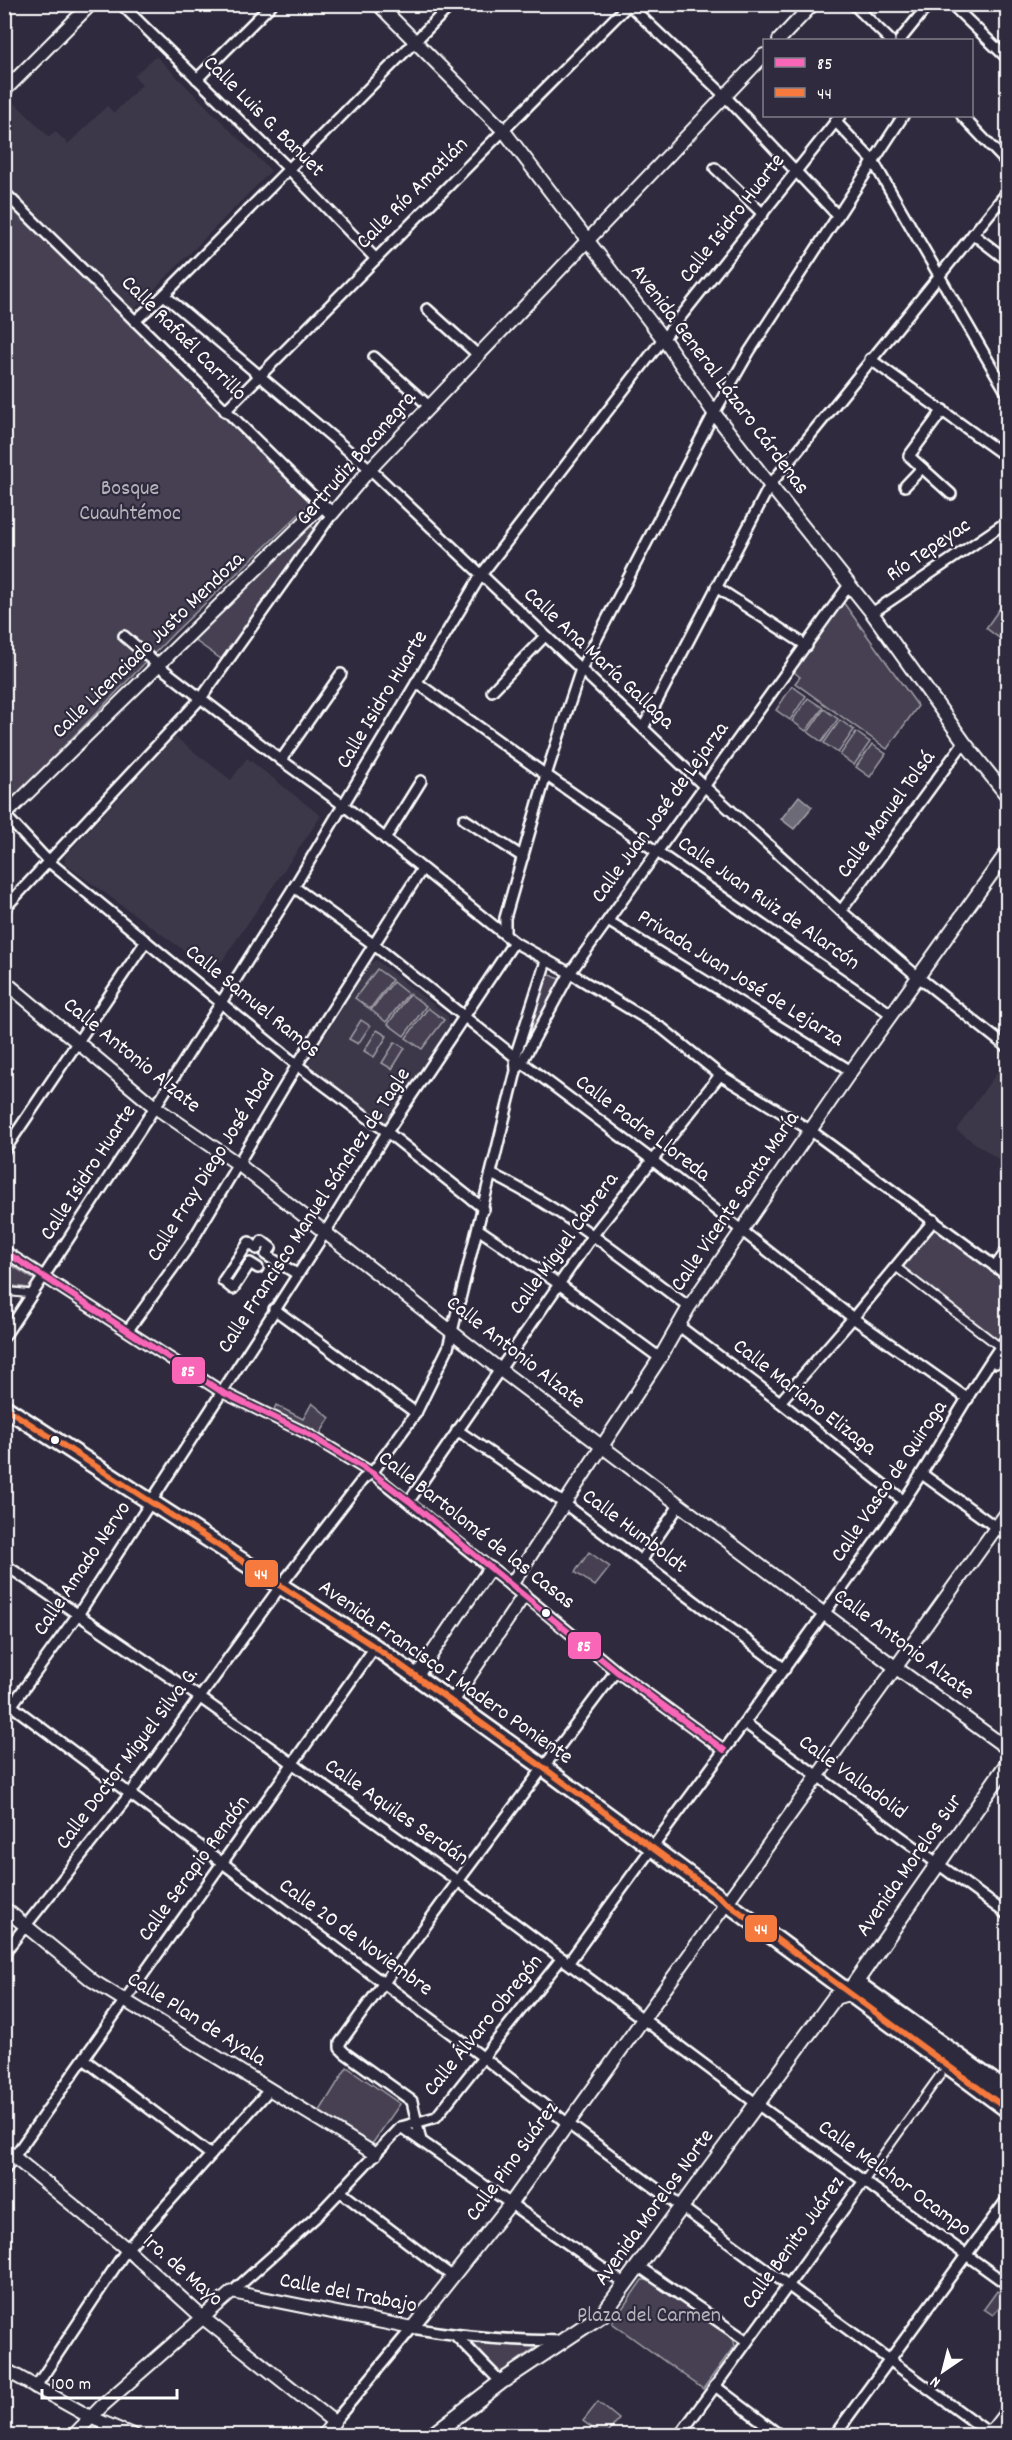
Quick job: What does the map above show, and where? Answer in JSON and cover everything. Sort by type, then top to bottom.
[{"type":"main road","name":"Avenida Francisco I Madero Poniente","points":[[5,1408],[375,1647],[544,1768],[724,1903],[1008,2110]]},
{"type":"main road","name":"Avenida Morelos Sur","points":[[848,1993],[1008,1762]]},
{"type":"main road","points":[[848,1993],[863,1988],[1008,2092]]},
{"type":"main road","name":"Avenida Morelos Norte","points":[[431,2436],[501,2382],[603,2314],[835,1997],[848,1993]]},
{"type":"street","points":[[4,91],[91,4]]},
{"type":"street","name":"Calle Luis G. Banuet","points":[[121,4],[288,168],[376,259]]},
{"type":"street","points":[[197,79],[272,4]]},
{"type":"street","name":"Avenida General Lázaro Cárdenas","points":[[378,4],[504,131],[663,339],[714,413],[872,612],[964,742],[1008,797]]},
{"type":"street","points":[[135,321],[164,295],[452,4]]},
{"type":"street","points":[[780,39],[813,4]]},
{"type":"street","points":[[853,4],[889,39]]},
{"type":"street","points":[[901,39],[929,4]]},
{"type":"street","points":[[951,4],[1008,59]]},
{"type":"street","points":[[628,5],[725,96],[794,172],[837,215]]},
{"type":"street","name":"Calle Río Amatlán","points":[[225,411],[628,5]]},
{"type":"street","name":"Gertrudiz Bocanegra","points":[[4,909],[202,697],[332,514],[370,469],[763,57]]},
{"type":"street","points":[[505,934],[503,925],[546,775],[581,669],[714,413],[749,352],[902,117]]},
{"type":"street","points":[[963,117],[1008,164]]},
{"type":"street","points":[[838,118],[873,161],[1008,395]]},
{"type":"street","name":"Calle Isidro Huarte","points":[[4,1337],[156,1107],[294,886],[481,575],[663,339],[838,118]]},
{"type":"street","points":[[715,168],[763,214]]},
{"type":"street","name":"Calle Rafaél Carrillo","points":[[4,192],[332,514]]},
{"type":"street","points":[[643,728],[770,485],[870,359],[1008,192]]},
{"type":"street","points":[[973,234],[1008,261]]},
{"type":"street","name":"Calle Ana María Gallaga","points":[[164,295],[258,377],[370,469],[704,786],[841,911],[917,976],[1008,1048]]},
{"type":"street","points":[[427,309],[478,355]]},
{"type":"street","points":[[374,357],[429,406]]},
{"type":"street","points":[[870,359],[1008,458]]},
{"type":"street","points":[[942,410],[909,456],[951,494]]},
{"type":"street","points":[[905,486],[922,468]]},
{"type":"street","name":"Calle Licenciado Justo Mendoza","points":[[5,815],[322,505]]},
{"type":"street","name":"Río Tepeyac","points":[[872,612],[1008,521]]},
{"type":"street","name":"Calle Juan José de Lejarza","points":[[519,1060],[570,973],[849,585]]},
{"type":"street","points":[[716,587],[807,646]]},
{"type":"street","points":[[124,636],[159,666],[342,804],[514,942],[663,1029],[720,1075],[810,1130],[1008,1276]]},
{"type":"street","points":[[492,691],[545,636]]},
{"type":"street","points":[[281,760],[341,674]]},
{"type":"street","name":"Calle Juan Ruiz de Alarcón","points":[[416,682],[891,1014]]},
{"type":"street","name":"Calle Manuel Tolsá","points":[[841,911],[964,742]]},
{"type":"street","points":[[384,839],[422,781]]},
{"type":"street","name":"Calle Samuel Ramos","points":[[5,815],[48,861],[297,1065],[387,1132],[484,1209]]},
{"type":"street","points":[[464,819],[523,857]]},
{"type":"street","name":"Calle Vicente Santa María","points":[[511,1585],[741,1230],[917,976],[1008,851]]},
{"type":"street","name":"Calle Fray Diego José Abad","points":[[128,1330],[189,1246],[297,1065],[422,869]]},
{"type":"street","name":"Calle Padre Lloreda","points":[[294,886],[465,1015],[519,1060],[652,1160],[853,1318],[968,1399]]},
{"type":"street","name":"Privada Juan José de Lejarza","points":[[608,921],[851,1071]]},
{"type":"street","points":[[4,1151],[146,941]]},
{"type":"street","name":"Calle Francisco Manuel Sánchez de Tagle","points":[[151,1503],[387,1132],[514,942]]},
{"type":"street","name":"Calle Juan José de Lejarza","points":[[281,1586],[363,1479],[372,1473],[416,1413],[438,1372],[452,1331],[484,1209],[516,1071],[546,961]]},
{"type":"street","name":"Calle Antonio Alzate","points":[[4,981],[156,1107],[238,1164],[499,1369],[895,1667],[1008,1749]]},
{"type":"street","name":"Calle Miguel Cabrera","points":[[409,1501],[593,1235],[720,1075]]},
{"type":"street","points":[[491,1174],[522,1188],[593,1235],[689,1307]]},
{"type":"street","points":[[780,1402],[934,1220]]},
{"type":"street","points":[[478,1229],[559,1284],[660,1358]]},
{"type":"street","points":[[258,1268],[250,1263],[233,1289],[223,1281],[249,1242],[257,1249],[262,1241],[271,1248],[266,1254],[297,1274]]},
{"type":"street","points":[[995,1267],[1008,1249]]},
{"type":"street","name":"Calle Bartolomé de las Casas","points":[[4,1251],[222,1392],[306,1433],[372,1473],[616,1671],[724,1750]]},
{"type":"street","points":[[896,1267],[1004,1348]]},
{"type":"street","points":[[4,1291],[32,1294]]},
{"type":"street","points":[[274,1309],[416,1413]]},
{"type":"street","name":"Calle Mariano Elizaga","points":[[679,1326],[780,1402],[904,1501]]},
{"type":"street","name":"Calle Vasco de Quiroga","points":[[651,1848],[785,1669],[904,1501],[968,1399],[1004,1348],[1008,1336]]},
{"type":"street","name":"Calle Humboldt","points":[[457,1430],[565,1504],[785,1669]]},
{"type":"street","points":[[922,1474],[1008,1536]]},
{"type":"street","name":"Calle Amado Nervo","points":[[4,1716],[8,1703],[78,1615],[151,1503]]},
{"type":"street","points":[[641,1561],[680,1504]]},
{"type":"street","name":"Calle Pino Suárez","points":[[324,2435],[511,2203],[642,2017],[1008,1511]]},
{"type":"street","name":"Calle Aquiles Serdán","points":[[4,1564],[199,1697],[458,1881],[758,2104]]},
{"type":"street","points":[[416,1677],[490,1568]]},
{"type":"street","name":"Calle Doctor Miguel Silva G.","points":[[4,1953],[130,1794],[281,1586]]},
{"type":"street","points":[[452,1702],[524,1595]]},
{"type":"street","name":"Calle Serapio Rendón","points":[[4,2172],[10,2153],[85,2060],[375,1647]]},
{"type":"street","points":[[420,2141],[412,2101],[345,2053],[340,2048],[340,2043],[616,1671]]},
{"type":"street","name":"Calle 20 de Noviembre","points":[[8,1703],[484,2058],[567,2123],[889,2358],[990,2435]]},
{"type":"street","name":"Calle Valladolid","points":[[745,1723],[1008,1915]]},
{"type":"street","name":"Calle Álvaro Obregón","points":[[401,2127],[436,2117],[566,1960],[651,1848]]},
{"type":"street","name":"Calle Plan de Ayala","points":[[4,1908],[93,1981],[375,2154]]},
{"type":"street","points":[[85,2060],[211,2155]]},
{"type":"street","name":"Calle Benito Juárez","points":[[679,2436],[941,2074]]},
{"type":"street","points":[[35,2388],[127,2250],[269,2090]]},
{"type":"street","name":"Calle Melchor Ocampo","points":[[758,2104],[1008,2285]]},
{"type":"street","points":[[73,2436],[90,2417],[316,2217],[401,2127],[625,2284]]},
{"type":"street","name":"1ro. de Mayo","points":[[10,2153],[127,2250],[202,2317],[334,2422]]},
{"type":"street","points":[[341,2192],[453,2277]]},
{"type":"street","points":[[834,2436],[1008,2198]]},
{"type":"street","points":[[638,2266],[747,2341]]},
{"type":"street","name":"Calle del Trabajo","points":[[232,2292],[456,2336],[508,2341],[565,2341]]},
{"type":"street","points":[[456,2336],[501,2382]]},
{"type":"street","points":[[4,2369],[90,2417],[135,2436]]},
{"type":"street","points":[[715,2386],[781,2436]]},
{"type":"street","points":[[990,2435],[1008,2410]]},
{"type":"shaded area","points":[[157,57],[271,171],[130,314],[5,190],[5,113],[15,103],[49,137],[55,131],[68,144],[107,106],[114,113],[142,85],[134,76]]},
{"type":"shaded area","points":[[175,737],[231,780],[247,758],[321,816],[222,961],[204,965],[65,864],[65,856]]},
{"type":"shaded area","points":[[799,796],[812,807],[794,829],[781,819]]},
{"type":"shaded area","points":[[376,960],[448,1016],[449,1026],[384,1124],[308,1064],[370,963]]},
{"type":"shaded area","points":[[1008,1058],[1007,1165],[956,1130]]},
{"type":"green space","name":"Bosque Cuauhtémoc","points":[[5,200],[311,503],[175,632],[5,807]]},
{"type":"green space","points":[[309,524],[316,530],[221,659],[194,640]]},
{"type":"green space","points":[[1007,598],[1007,644],[986,628]]},
{"type":"green space","points":[[843,602],[918,706],[887,749],[795,683],[800,677],[793,671]]},
{"type":"green space","points":[[792,686],[806,696],[790,720],[776,710]]},
{"type":"green space","points":[[808,698],[823,708],[806,731],[792,721]]},
{"type":"green space","points":[[824,709],[838,719],[822,742],[808,732]]},
{"type":"green space","points":[[840,720],[854,730],[838,753],[824,743]]},
{"type":"green space","points":[[856,732],[870,742],[854,765],[840,755]]},
{"type":"green space","points":[[872,744],[886,754],[870,777],[856,767]]},
{"type":"green space","points":[[377,969],[392,980],[370,1009],[355,998]]},
{"type":"green space","points":[[545,972],[561,980],[562,984],[526,1046],[543,974]]},
{"type":"green space","points":[[393,982],[408,994],[386,1022],[371,1010]]},
{"type":"green space","points":[[410,994],[426,1006],[404,1036],[388,1024]]},
{"type":"green space","points":[[428,1008],[444,1020],[422,1049],[406,1038]]},
{"type":"green space","points":[[361,1020],[370,1026],[358,1044],[349,1039]]},
{"type":"green space","points":[[377,1030],[387,1036],[374,1057],[364,1051]]},
{"type":"green space","points":[[395,1042],[405,1048],[392,1069],[382,1063]]},
{"type":"green space","points":[[935,1229],[1007,1283],[1007,1328],[998,1341],[901,1267]]},
{"type":"green space","points":[[5,1261],[35,1280],[29,1288],[5,1285]]},
{"type":"green space","points":[[312,1403],[330,1418],[318,1437],[273,1412],[276,1405],[303,1419]]},
{"type":"green space","points":[[589,1552],[610,1567],[595,1586],[575,1572]]},
{"type":"green space","points":[[347,2067],[400,2104],[370,2147],[318,2114]]},
{"type":"green space","name":"Plaza del Carmen","points":[[642,2280],[653,2280],[732,2335],[735,2345],[703,2389],[612,2323]]},
{"type":"green space","points":[[997,2291],[1006,2298],[993,2315],[984,2309]]},
{"type":"green space","points":[[470,2340],[538,2346],[500,2373]]},
{"type":"green space","points":[[598,2402],[619,2419],[606,2435],[602,2435],[583,2421]]},
{"type":"transit line","name":"85","points":[[4,1251],[222,1392],[306,1433],[372,1473],[616,1671],[724,1750]]},
{"type":"transit line","name":"44","points":[[4,1407],[375,1647],[544,1768],[1008,2110]]}]
